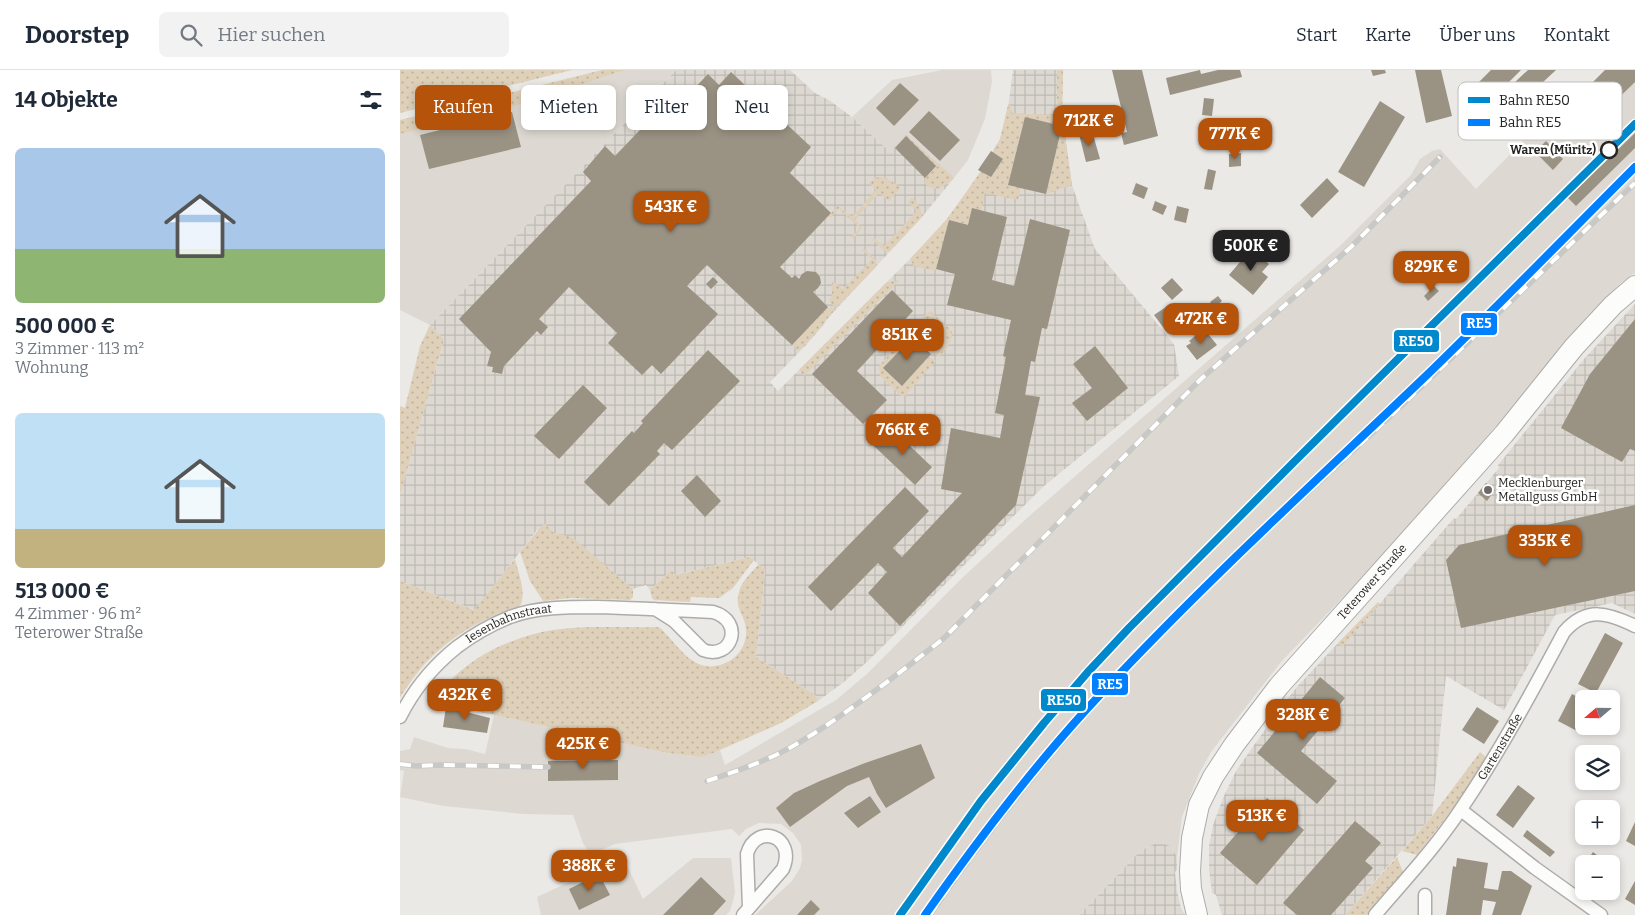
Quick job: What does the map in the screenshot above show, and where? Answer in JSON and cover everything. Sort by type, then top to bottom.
[{"type":"main road","name":"Teterower Straße","points":[[1197,915],[1191,889],[1192,838],[1199,805],[1212,776],[1279,686],[1504,434],[1574,347],[1613,305],[1635,286]]},
{"type":"street","name":"Iesenbahnstraat","points":[[400,717],[408,700],[419,684],[443,658],[485,628],[511,617],[547,609],[573,607],[642,608],[713,612],[723,616],[730,624],[731,640],[724,649],[719,651],[708,652],[703,650],[674,621],[656,609]]},
{"type":"street","name":"Gartenstraße","points":[[1374,915],[1415,868],[1461,810],[1522,709],[1564,632],[1578,620],[1597,614],[1616,617],[1635,626]]},
{"type":"street","points":[[1461,810],[1535,868],[1601,915]]},
{"type":"street","points":[[762,836],[776,837],[785,848],[786,862],[783,869],[746,911],[747,854],[749,847],[762,836]]},
{"type":"street","points":[[1425,895],[1425,915]]},
{"type":"shaded area","points":[[400,70],[572,70],[511,85],[415,85],[415,109],[400,113]]},
{"type":"shaded area","points":[[602,70],[626,70],[580,85],[541,85]]},
{"type":"shaded area","points":[[626,70],[676,70],[662,85],[626,85],[626,122],[430,325],[400,310],[400,134],[416,130],[511,130],[511,107],[521,104],[521,130],[616,130],[616,85],[580,85]]},
{"type":"shaded area","points":[[676,70],[790,70],[815,93],[829,100],[852,117],[890,152],[906,135],[954,178],[922,217],[770,382],[778,391],[925,244],[972,186],[1000,139],[1007,116],[1013,70],[1063,70],[1062,115],[1072,185],[1095,249],[1174,344],[1179,376],[1044,486],[869,660],[818,701],[815,695],[756,657],[765,570],[750,557],[675,575],[671,570],[650,590],[646,585],[633,589],[572,538],[537,530],[475,610],[400,581],[400,495],[444,339],[430,325],[626,122],[626,130],[707,130],[707,85],[662,85]]},
{"type":"shaded area","points":[[942,70],[991,70],[992,82],[985,119],[968,160],[954,178],[906,136],[890,152],[852,117],[892,80]]},
{"type":"shaded area","points":[[1057,70],[1063,70],[1062,115],[1072,185],[1046,194],[1062,126],[1025,117],[1008,184],[1021,188],[1018,200],[985,193],[981,211],[972,209],[968,225],[949,220],[935,271],[914,266],[910,259],[947,219],[981,171],[992,176],[1003,159],[993,153],[1000,139],[1008,105],[1011,105],[1012,113],[1057,115]]},
{"type":"shaded area","points":[[1605,70],[1635,70],[1635,273],[1622,282],[1593,310],[1478,448],[1393,545],[1281,662],[1211,752],[1199,774],[1182,817],[1177,858],[1173,849],[1162,844],[1154,844],[1144,849],[1129,861],[1079,915],[755,915],[792,881],[800,868],[802,860],[801,845],[793,833],[781,824],[759,823],[746,829],[739,836],[732,829],[615,844],[590,855],[583,843],[573,815],[524,814],[443,806],[400,797],[404,771],[400,770],[400,751],[410,749],[414,737],[448,748],[465,749],[485,754],[494,715],[667,753],[702,757],[720,750],[725,765],[836,700],[868,673],[962,578],[1027,518],[1341,245],[1411,175],[1420,159],[1432,151],[1440,149],[1476,189],[1524,140],[1622,140],[1622,82],[1593,82]]},
{"type":"shaded area","points":[[521,90],[521,104],[511,107],[511,93]]},
{"type":"shaded area","points":[[415,116],[416,130],[400,134],[400,120]]},
{"type":"shaded area","points":[[906,135],[954,178],[936,189],[924,183],[925,178],[936,166],[906,137],[890,152]]},
{"type":"shaded area","points":[[875,178],[886,178],[899,186],[900,189],[889,201],[879,193],[855,219],[862,228],[853,239],[851,237],[860,228],[839,209],[830,218],[828,216],[838,206],[852,217],[876,190],[869,183]]},
{"type":"shaded area","points":[[912,197],[920,207],[922,217],[890,251],[886,252],[872,240],[874,238],[884,246],[917,211],[908,202]]},
{"type":"shaded area","points":[[864,249],[876,260],[876,267],[836,308],[829,301],[832,295],[832,283],[835,282],[843,289],[872,259],[862,250]]},
{"type":"shaded area","points":[[900,280],[804,376],[799,370],[887,282]]},
{"type":"shaded area","name":"Mecklenburger Metallguss GmbH","points":[[1635,304],[1635,614],[1612,603],[1555,615],[1504,710],[1446,676],[1432,816],[1345,915],[1222,915],[1216,895],[1212,893],[1209,870],[1209,846],[1213,825],[1236,771],[1297,687],[1338,643],[1343,646],[1454,518],[1456,519],[1499,468],[1498,465],[1584,359]]},
{"type":"shaded area","points":[[831,306],[835,310],[798,351],[792,345]]},
{"type":"shaded area","points":[[930,311],[952,331],[951,339],[939,357],[914,335],[883,368],[902,386],[929,356],[936,361],[905,396],[901,396],[880,376],[879,366]]},
{"type":"shaded area","points":[[430,325],[444,339],[400,495],[400,406],[405,408],[420,346]]},
{"type":"shaded area","points":[[544,523],[554,533],[572,537],[633,589],[633,597],[630,600],[570,598],[543,601],[530,581],[520,552]]},
{"type":"shaded area","points":[[750,557],[754,560],[733,588],[719,598],[691,597],[690,602],[654,600],[652,598],[650,590],[671,570],[676,575]]},
{"type":"shaded area","points":[[515,559],[523,595],[520,606],[491,617],[451,640],[428,660],[400,697],[400,581],[474,610]]},
{"type":"shaded area","points":[[759,564],[765,570],[756,657],[815,695],[818,701],[781,723],[713,753],[702,757],[667,753],[435,702],[448,683],[470,663],[483,655],[524,637],[566,628],[657,627],[684,654],[698,664],[715,666],[725,663],[735,657],[744,644],[746,629],[738,598],[740,588]]},
{"type":"shaded area","points":[[1378,602],[1380,604],[1342,647],[1338,643]]},
{"type":"shaded area","points":[[1480,752],[1487,758],[1455,806],[1417,855],[1402,851],[1432,816]]},
{"type":"shaded area","points":[[1154,844],[1168,845],[1173,849],[1177,858],[1177,870],[1175,872],[1177,891],[1181,908],[1185,915],[1079,915],[1129,861]]},
{"type":"shaded area","points":[[623,857],[643,899],[693,858],[731,858],[735,892],[730,911],[726,915],[541,915],[537,897]]},
{"type":"shaded area","points":[[1397,857],[1403,872],[1366,915],[1345,915]]},
{"type":"building","points":[[1112,70],[1142,70],[1158,136],[1124,145],[1121,133],[1127,132]]},
{"type":"building","points":[[1200,70],[1201,74],[1218,70],[1240,70],[1242,77],[1170,95],[1166,78]]},
{"type":"building","points":[[1371,70],[1385,70],[1386,73],[1373,76]]},
{"type":"building","points":[[1415,70],[1441,70],[1452,116],[1426,123]]},
{"type":"building","points":[[1491,70],[1521,70],[1509,82],[1479,82]]},
{"type":"building","points":[[1528,70],[1556,70],[1543,82],[1515,82]]},
{"type":"building","points":[[1605,70],[1635,70],[1635,82],[1622,95],[1622,82],[1593,82]]},
{"type":"building","points":[[731,72],[745,85],[719,85]]},
{"type":"building","points":[[708,74],[719,85],[717,85],[717,130],[788,130],[788,125],[811,147],[790,173],[831,213],[780,267],[792,278],[795,275],[799,279],[807,271],[816,272],[820,277],[821,283],[813,292],[828,307],[792,345],[707,265],[687,286],[718,314],[661,374],[652,365],[642,375],[608,343],[617,333],[569,287],[539,319],[548,327],[541,335],[537,331],[504,366],[502,374],[492,372],[493,367],[487,366],[491,352],[459,319],[591,181],[583,172],[605,146],[615,156],[640,130],[707,130],[707,85],[698,85]]},
{"type":"building","points":[[900,83],[919,100],[894,126],[876,108]]},
{"type":"building","points":[[1204,98],[1214,99],[1212,116],[1202,115]]},
{"type":"building","points":[[1380,101],[1405,117],[1364,187],[1338,172]]},
{"type":"building","points":[[929,111],[960,140],[940,161],[909,132]]},
{"type":"building","points":[[511,112],[521,147],[429,169],[420,135],[440,130],[511,130]]},
{"type":"building","points":[[1025,117],[1062,126],[1046,194],[1008,185]]},
{"type":"building","points":[[1092,131],[1100,159],[1086,162],[1079,134]]},
{"type":"building","points":[[1635,133],[1635,148],[1576,206],[1568,198]]},
{"type":"building","points":[[906,136],[936,166],[925,178],[895,148]]},
{"type":"building","points":[[1546,141],[1563,159],[1553,170],[1535,152]]},
{"type":"building","points":[[991,151],[1003,159],[991,177],[978,170]]},
{"type":"building","points":[[1241,153],[1241,166],[1229,167],[1229,154]]},
{"type":"building","points":[[1208,169],[1216,171],[1212,190],[1204,189]]},
{"type":"building","points":[[1327,178],[1339,191],[1312,218],[1300,205]]},
{"type":"building","points":[[1136,183],[1148,188],[1144,199],[1132,194]]},
{"type":"building","points":[[1155,201],[1167,206],[1163,215],[1152,210]]},
{"type":"building","points":[[1177,206],[1189,209],[1186,223],[1174,220]]},
{"type":"building","points":[[972,208],[1007,217],[992,280],[1014,286],[1030,219],[1070,230],[1047,329],[1042,328],[1035,362],[1031,361],[1025,395],[1040,397],[1016,505],[900,626],[868,593],[887,572],[878,563],[831,611],[808,587],[905,487],[929,511],[893,548],[902,557],[962,493],[941,489],[951,428],[1000,438],[1004,415],[995,413],[1006,357],[1003,356],[1011,320],[947,305],[955,274],[936,269],[949,220],[968,225]]},
{"type":"building","points":[[1251,249],[1269,264],[1262,272],[1268,277],[1253,295],[1229,275]]},
{"type":"building","points":[[713,277],[718,282],[711,289],[706,284]]},
{"type":"building","points":[[1172,278],[1183,290],[1172,300],[1161,288]]},
{"type":"building","points":[[1434,286],[1439,291],[1428,301],[1424,296]]},
{"type":"building","points":[[892,290],[913,311],[857,371],[887,400],[863,424],[812,374]]},
{"type":"building","points":[[1218,296],[1222,301],[1215,307],[1210,302]]},
{"type":"building","points":[[1166,307],[1171,314],[1178,309],[1185,317],[1166,331],[1154,315]]},
{"type":"building","points":[[1635,319],[1635,451],[1630,449],[1622,462],[1561,428],[1590,374]]},
{"type":"building","points":[[1204,329],[1217,345],[1197,360],[1186,346],[1191,343],[1189,341]]},
{"type":"building","points":[[913,337],[931,354],[902,386],[883,368]]},
{"type":"building","points":[[1095,346],[1128,388],[1087,421],[1072,403],[1092,388],[1073,364]]},
{"type":"building","points":[[708,350],[740,381],[672,450],[664,443],[657,451],[660,454],[609,506],[584,482],[632,431],[634,433],[643,423],[641,421]]},
{"type":"building","points":[[583,385],[607,408],[559,459],[534,436]]},
{"type":"building","points":[[891,428],[932,467],[915,485],[874,446]]},
{"type":"building","points":[[697,475],[721,501],[705,517],[681,491]]},
{"type":"building","points":[[1486,483],[1495,490],[1487,501],[1478,493]]},
{"type":"building","points":[[1635,505],[1635,591],[1461,628],[1446,560],[1459,545]]},
{"type":"building","points":[[1605,633],[1623,643],[1598,690],[1590,690],[1578,684]]},
{"type":"building","points":[[1320,677],[1345,698],[1301,751],[1337,781],[1317,804],[1257,753]]},
{"type":"building","points":[[1572,694],[1575,696],[1575,730],[1558,721]]},
{"type":"building","points":[[446,707],[490,718],[487,733],[443,727]]},
{"type":"building","points":[[1477,707],[1499,721],[1484,744],[1462,730]]},
{"type":"building","points":[[921,744],[935,778],[886,808],[869,777],[847,786],[790,827],[776,808],[794,793],[820,781]]},
{"type":"building","points":[[618,760],[618,780],[548,781],[548,761]]},
{"type":"building","points":[[1518,785],[1535,798],[1513,828],[1496,815]]},
{"type":"building","points":[[870,796],[881,812],[858,828],[844,813]]},
{"type":"building","points":[[1267,798],[1304,830],[1257,885],[1220,853]]},
{"type":"building","points":[[1355,821],[1381,843],[1365,861],[1373,868],[1331,915],[1297,915],[1283,903]]},
{"type":"building","points":[[1635,822],[1635,846],[1626,841]]},
{"type":"building","points":[[1527,830],[1555,852],[1550,857],[1523,836]]},
{"type":"building","points":[[1457,858],[1488,863],[1484,888],[1498,890],[1502,871],[1511,871],[1532,886],[1521,915],[1492,915],[1496,902],[1483,900],[1481,915],[1446,915],[1453,866],[1456,867]]},
{"type":"building","points":[[599,874],[610,895],[579,910],[569,889]]},
{"type":"building","points":[[701,877],[726,901],[713,915],[663,915]]},
{"type":"building","points":[[1635,881],[1635,905],[1625,899]]},
{"type":"building","points":[[811,900],[820,909],[814,915],[797,915]]},
{"type":"railway","points":[[707,781],[761,762],[801,741],[868,696],[944,638],[1202,378],[1351,247],[1440,157]]},
{"type":"railway","points":[[930,915],[994,826],[1040,769],[1087,713],[1145,650],[1252,545],[1635,183]]},
{"type":"railway","points":[[400,764],[416,766],[548,767]]},
{"type":"rail line","name":"RE50","points":[[1622,137],[1635,124]]},
{"type":"rail line","name":"RE50","points":[[900,915],[981,801],[1087,673],[1129,628],[1295,461],[1619,140]]},
{"type":"rail line","name":"RE5","points":[[925,915],[982,836],[1022,785],[1085,711],[1126,667],[1254,539],[1429,373],[1635,167]]},
{"type":"place","name":"Waren (Müritz)","points":[[1609,150]]},
{"type":"place","name":"Mecklenburger Metallguss GmbH","points":[[1488,490]]}]
